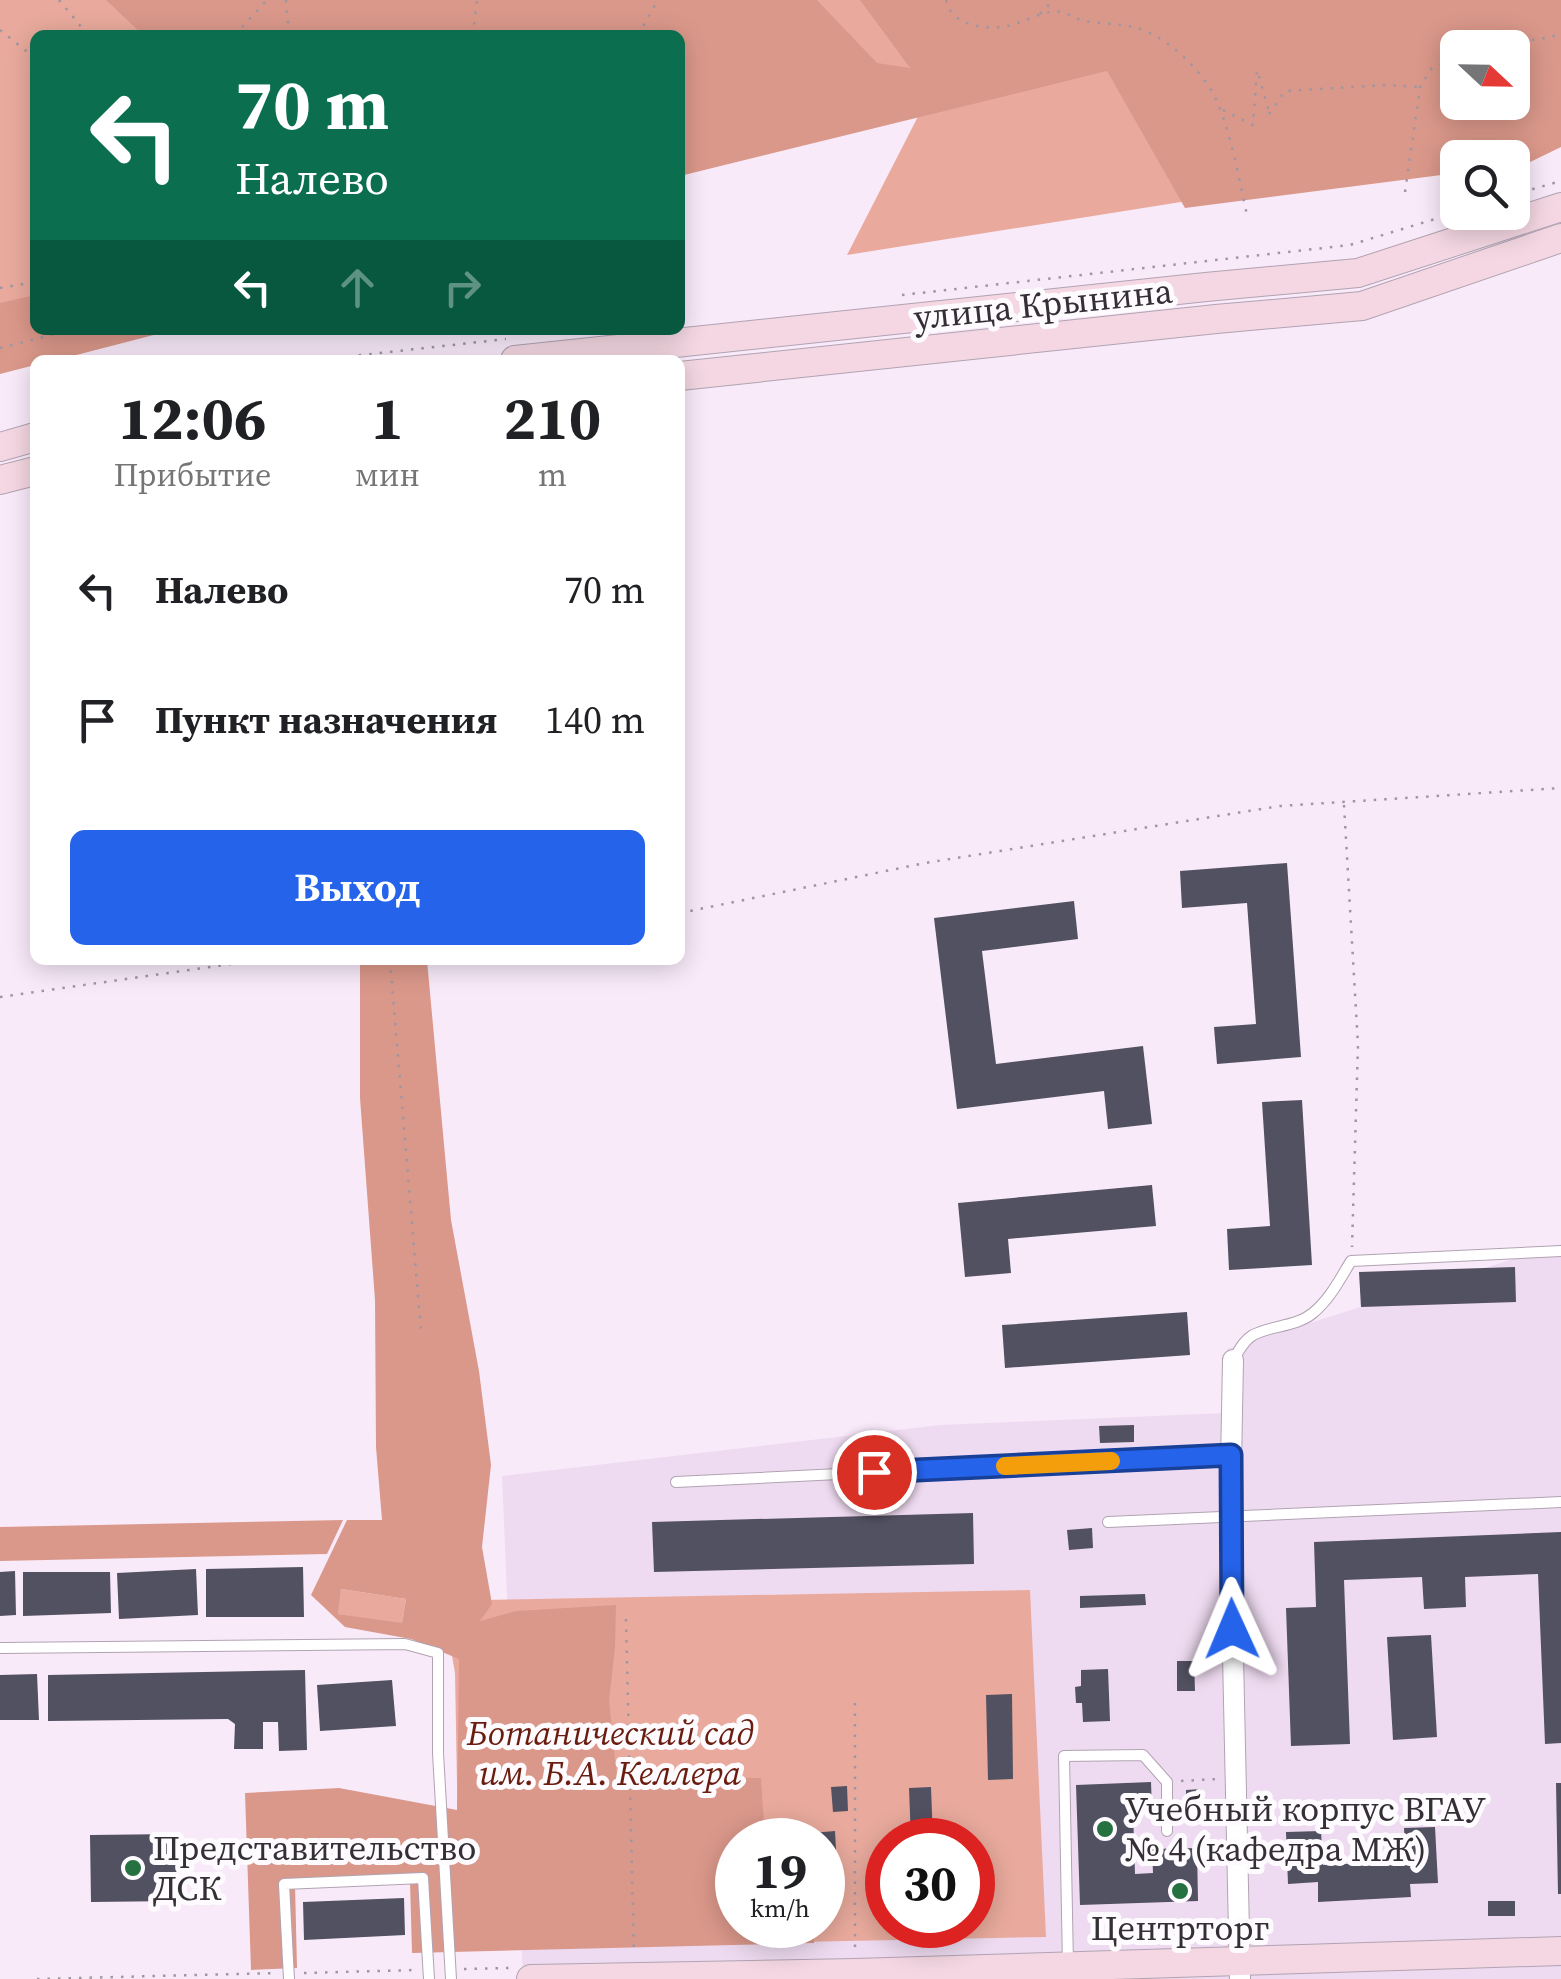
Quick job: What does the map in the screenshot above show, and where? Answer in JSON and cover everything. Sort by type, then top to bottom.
[{"type":"main road","name":"улица Крынина","points":[[685,334],[1358,273],[1561,207]]},
{"type":"main road","name":"улица Крынина","points":[[685,375],[1362,306],[1561,238]]},
{"type":"main road","name":"улица Крынина","points":[[512,349],[669,335]]},
{"type":"main road","points":[[0,447],[30,438]]},
{"type":"main road","points":[[0,480],[30,472]]},
{"type":"main road","points":[[530,1979],[1068,1966],[1240,1970],[1561,1951]]},
{"type":"street","points":[[1233,1360],[1230,1516],[1240,1970]]},
{"type":"lane","points":[[1233,1360],[1243,1343],[1254,1335],[1296,1323],[1312,1314],[1351,1261],[1561,1251]]},
{"type":"lane","points":[[676,1482],[1231,1455]]},
{"type":"lane","points":[[1108,1522],[1561,1502]]},
{"type":"lane","points":[[0,1648],[405,1644],[438,1653],[438,1753],[451,1979]]},
{"type":"lane","points":[[1068,1966],[1064,1756],[1143,1756],[1167,1782],[1168,1831]]},
{"type":"lane","points":[[289,1979],[284,1884],[422,1878],[429,1979]]},
{"type":"path","points":[[59,0],[84,30]]},
{"type":"path","points":[[240,30],[268,0]]},
{"type":"path","points":[[286,0],[289,30]]},
{"type":"path","points":[[474,30],[478,0]]},
{"type":"path","points":[[641,30],[658,0]]},
{"type":"path","points":[[946,0],[953,14],[984,27],[1008,26],[1061,12],[1080,20],[1126,25],[1159,37],[1191,64],[1210,88],[1220,109],[1247,215]]},
{"type":"path","points":[[1039,15],[1048,6],[1048,0]]},
{"type":"path","points":[[0,30],[30,54]]},
{"type":"path","points":[[1530,42],[1561,34]]},
{"type":"path","points":[[1405,192],[1420,87],[1431,69],[1440,65]]},
{"type":"path","points":[[1220,109],[1254,124],[1257,70],[1269,114],[1285,91],[1420,87]]},
{"type":"path","points":[[1530,190],[1561,180]]},
{"type":"path","points":[[897,296],[1350,245],[1440,218]]},
{"type":"path","points":[[0,288],[30,283]]},
{"type":"path","points":[[0,348],[51,335]]},
{"type":"path","points":[[406,355],[512,349]]},
{"type":"path","points":[[685,912],[925,863],[1280,806],[1561,788]]},
{"type":"path","points":[[1344,804],[1358,1046],[1351,1261]]},
{"type":"path","points":[[0,997],[224,965]]},
{"type":"path","points":[[390,965],[420,1332]]},
{"type":"path","points":[[626,1619],[635,1978]]},
{"type":"path","points":[[855,1703],[855,1973]]},
{"type":"path","points":[[1167,1782],[1234,1779]]},
{"type":"shaded area","points":[[1561,1244],[1561,1979],[523,1979],[502,1476],[940,1425],[1226,1413],[1227,1349]]},
{"type":"green space","points":[[0,0],[1561,0],[1561,128],[1520,140],[1440,140],[1440,161],[847,255],[949,56],[685,135],[685,30],[30,30],[30,324],[0,333]]},
{"type":"green space","points":[[106,0],[817,0],[877,63],[910,68],[860,0],[1561,0],[1561,147],[1530,162],[1530,140],[1440,140],[1440,175],[1185,208],[1107,71],[685,175],[685,30],[138,30]]},
{"type":"green space","points":[[30,296],[30,335],[154,335],[76,355],[30,355],[30,366],[0,374],[0,303]]},
{"type":"green space","points":[[360,965],[427,965],[451,1220],[479,1371],[491,1465],[482,1547],[492,1604],[480,1621],[516,1611],[616,1605],[609,1701],[617,1777],[761,1778],[764,1818],[715,1818],[715,1945],[412,1953],[410,1882],[295,1884],[297,1968],[251,1970],[245,1793],[339,1788],[457,1810],[459,1659],[411,1639],[345,1627],[311,1595],[347,1520],[382,1520],[376,1447],[375,1300],[360,1098]],"holes":[[[341,1589],[406,1599],[402,1623],[338,1614]]]},
{"type":"green space","points":[[343,1520],[327,1554],[0,1561],[0,1527]]},
{"type":"green space","points":[[341,1589],[406,1599],[402,1624],[337,1614]]},
{"type":"green space","name":"Ботанический сад им. Б.А. Келлера","points":[[1030,1590],[1046,1937],[995,1938],[995,1818],[865,1818],[865,1941],[845,1941],[845,1818],[715,1818],[715,1944],[460,1949],[455,1673],[449,1638],[428,1601]]},
{"type":"building","points":[[1287,863],[1301,1057],[1217,1064],[1214,1027],[1256,1024],[1247,903],[1182,908],[1180,871]]},
{"type":"building","points":[[1074,901],[1078,939],[982,951],[996,1064],[1143,1046],[1152,1124],[1108,1129],[1104,1091],[957,1109],[934,918]]},
{"type":"building","points":[[1302,1100],[1312,1265],[1229,1270],[1227,1229],[1270,1226],[1262,1102]]},
{"type":"building","points":[[1152,1185],[1156,1226],[1008,1239],[1011,1273],[965,1277],[958,1203]]},
{"type":"building","points":[[1515,1267],[1516,1302],[1361,1307],[1359,1272]]},
{"type":"building","points":[[1187,1312],[1190,1355],[1005,1368],[1002,1325]]},
{"type":"building","points":[[1134,1425],[1134,1442],[1100,1443],[1099,1426]]},
{"type":"building","points":[[973,1513],[974,1564],[654,1572],[652,1522]]},
{"type":"building","points":[[1092,1528],[1093,1548],[1069,1550],[1067,1530]]},
{"type":"building","points":[[1561,1532],[1561,1743],[1545,1744],[1538,1574],[1465,1577],[1466,1607],[1424,1609],[1422,1577],[1344,1580],[1350,1744],[1291,1746],[1286,1608],[1316,1607],[1314,1542]]},
{"type":"building","points":[[303,1567],[304,1617],[206,1617],[206,1569]]},
{"type":"building","points":[[196,1569],[198,1615],[119,1619],[117,1573]]},
{"type":"building","points":[[15,1571],[16,1615],[0,1616],[0,1572]]},
{"type":"building","points":[[23,1572],[110,1572],[111,1613],[23,1616]]},
{"type":"building","points":[[1145,1594],[1146,1605],[1080,1608],[1080,1596]]},
{"type":"building","points":[[1431,1635],[1437,1737],[1393,1740],[1387,1637]]},
{"type":"building","points":[[1177,1661],[1194,1661],[1195,1691],[1177,1691]]},
{"type":"building","points":[[1108,1669],[1110,1721],[1083,1722],[1082,1703],[1076,1703],[1075,1687],[1081,1686],[1081,1670]]},
{"type":"building","points":[[305,1670],[307,1750],[279,1751],[278,1722],[263,1722],[263,1749],[234,1749],[235,1724],[228,1719],[48,1721],[48,1675]]},
{"type":"building","points":[[37,1674],[39,1720],[0,1720],[0,1675]]},
{"type":"building","points":[[392,1680],[396,1726],[320,1731],[317,1685]]},
{"type":"building","points":[[1012,1694],[1013,1779],[988,1780],[986,1695]]},
{"type":"building","name":"Учебный корпус ВГАУ № 4 (кафедра МЖ)","points":[[1151,1782],[1152,1810],[1133,1811],[1135,1874],[1153,1873],[1152,1849],[1197,1848],[1198,1901],[1080,1905],[1076,1785]]},
{"type":"building","points":[[1556,1783],[1561,1783],[1561,1894],[1558,1894]]},
{"type":"building","points":[[847,1786],[848,1811],[833,1812],[831,1787]]},
{"type":"building","points":[[931,1787],[932,1818],[910,1818],[909,1788]]},
{"type":"building","points":[[1201,1789],[1202,1815],[1186,1815],[1186,1790]]},
{"type":"building","points":[[1435,1827],[1438,1883],[1410,1884],[1411,1897],[1318,1902],[1318,1882],[1288,1884],[1286,1832],[1321,1831],[1323,1865],[1406,1861],[1404,1828]]},
{"type":"building","name":"Представительство ДСК","points":[[176,1834],[177,1901],[91,1902],[90,1835]]},
{"type":"building","points":[[404,1898],[405,1935],[304,1940],[303,1902]]},
{"type":"building","points":[[1488,1901],[1515,1901],[1515,1916],[1488,1916]]},
{"type":"slow traffic","points":[[1005,1466],[1111,1461]]},
{"type":"place","name":"Учебный корпус ВГАУ № 4 (кафедра МЖ)","points":[[1105,1829]]},
{"type":"place","name":"Представительство ДСК","points":[[133,1868]]},
{"type":"place","name":"Центрторг","points":[[1180,1891]]},
{"type":"route","points":[[874,1472],[1231,1455],[1232,1629]]}]
